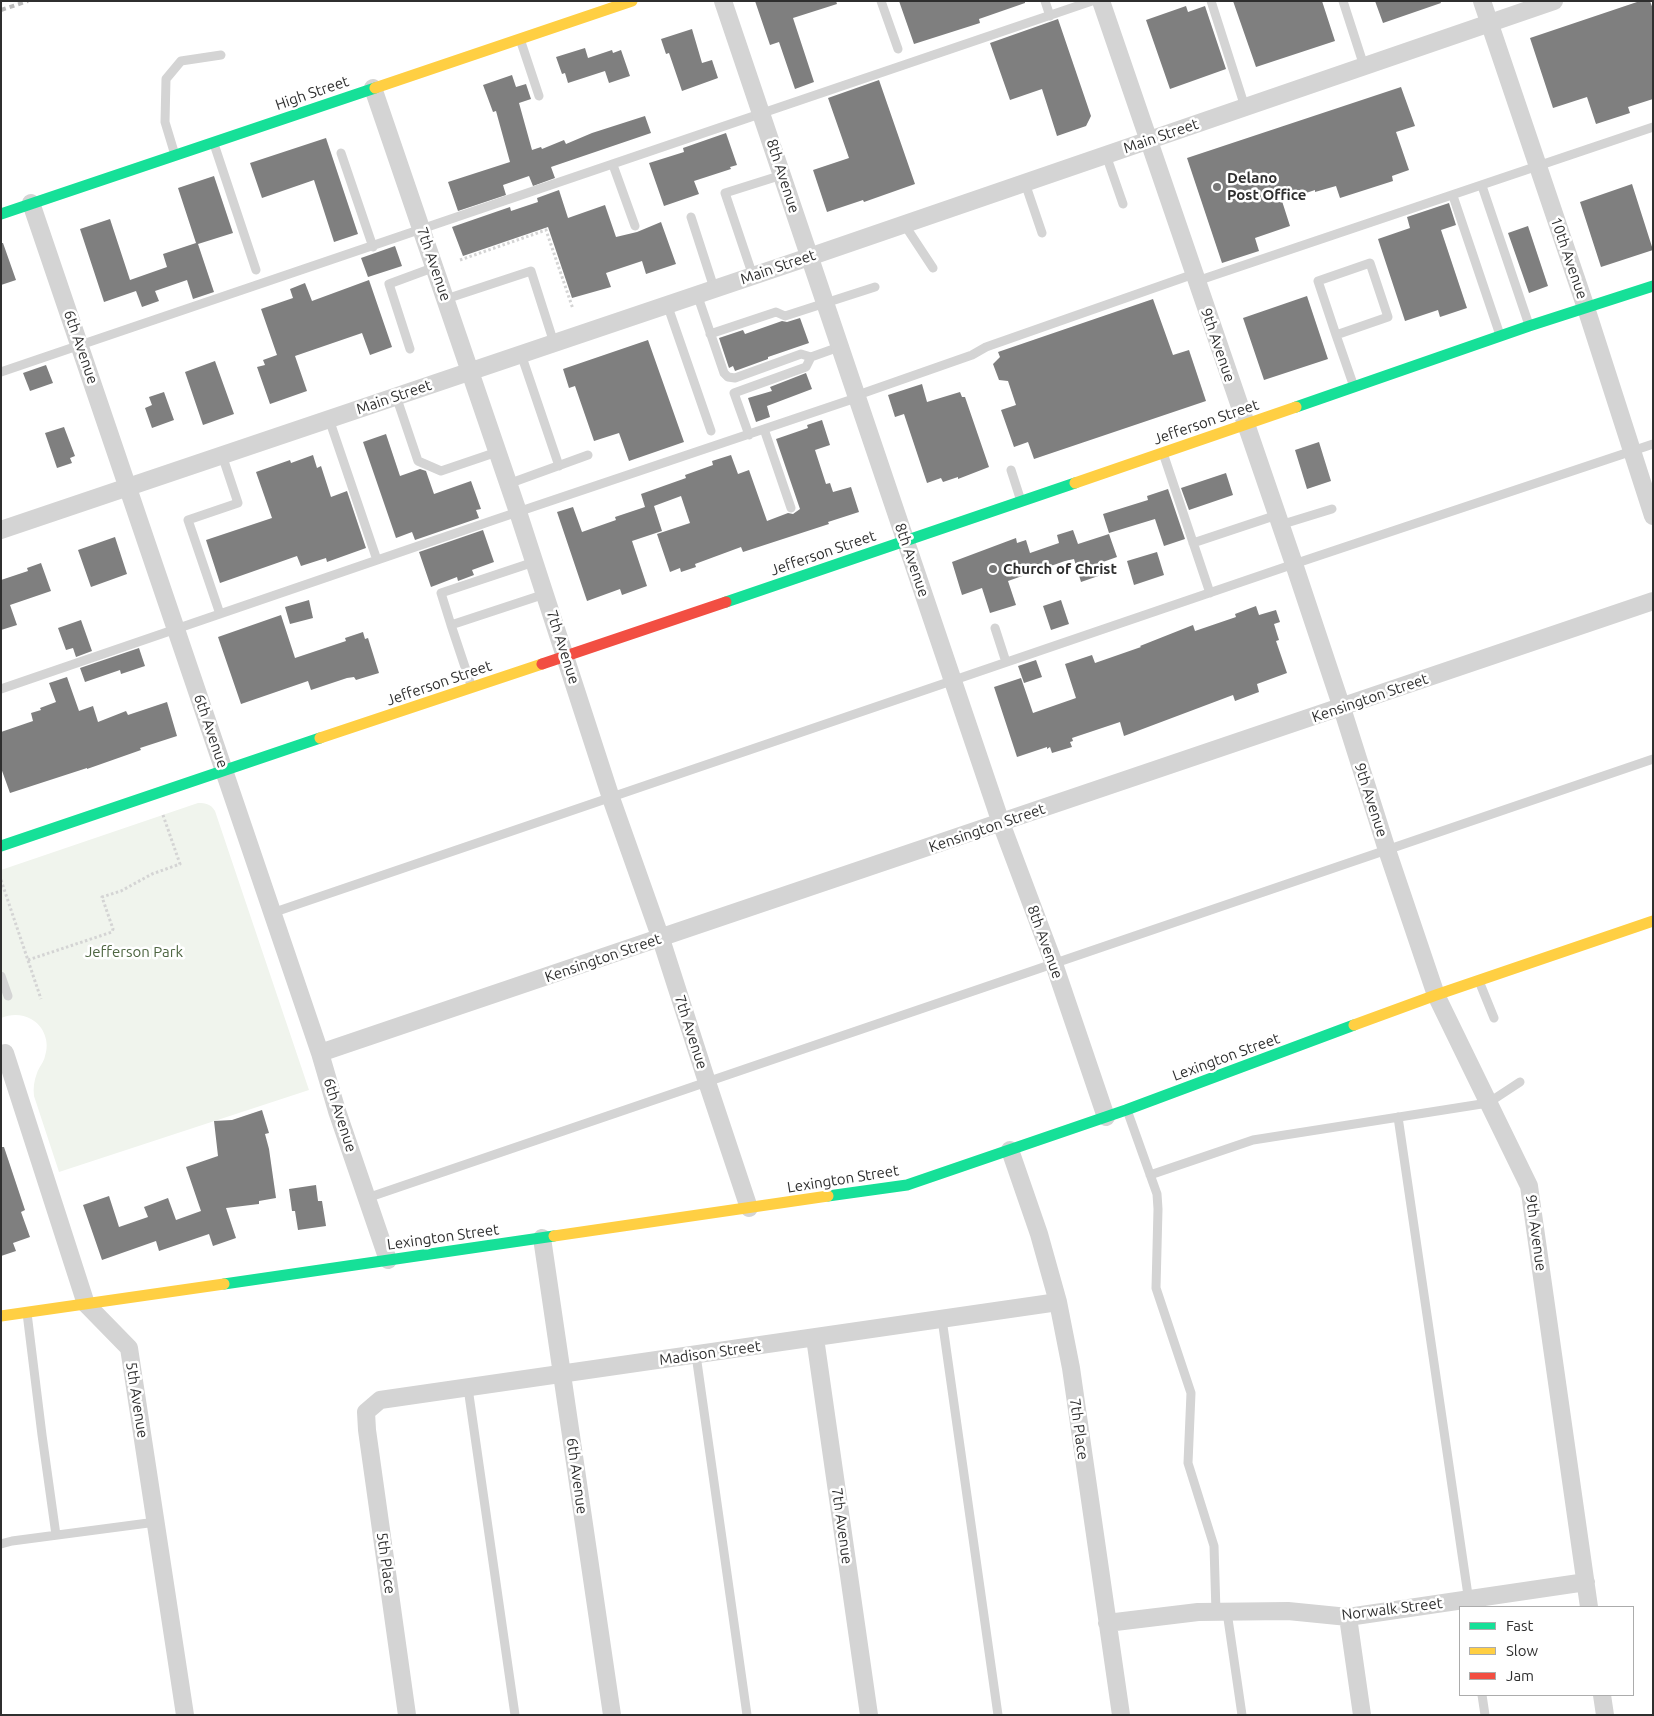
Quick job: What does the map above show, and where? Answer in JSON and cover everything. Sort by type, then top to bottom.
[{"type":"street","name":"High Street","points":[[1,214],[632,1]]},
{"type":"street","name":"8th Avenue","points":[[723,1],[952,681],[1001,823],[1054,964],[1106,1117]]},
{"type":"street","name":"9th Avenue","points":[[1101,1],[1294,564],[1436,995],[1529,1186],[1589,1606]]},
{"type":"street","name":"10th Avenue","points":[[1482,1],[1586,308],[1653,516]]},
{"type":"street","name":"Main Street","points":[[1,530],[809,257],[1554,1]]},
{"type":"street","name":"7th Avenue","points":[[374,88],[566,656],[610,798],[661,939],[750,1208]]},
{"type":"street","name":"6th Avenue","points":[[31,203],[129,486],[388,1260]]},
{"type":"street","name":"Jefferson Street","points":[[1,846],[906,541],[1529,326],[1653,286]]},
{"type":"street","name":"Kensington Street","points":[[320,1054],[1653,601]]},
{"type":"street","name":"Lexington Street","points":[[1,1316],[906,1185],[1126,1110],[1436,995],[1653,921]]},
{"type":"street","name":"5th Avenue","points":[[5,1053],[86,1304],[129,1348],[185,1715]]},
{"type":"street","name":"7th Place","points":[[1010,1150],[1039,1234],[1058,1302],[1070,1368],[1121,1715]]},
{"type":"street","name":"6th Avenue","points":[[542,1238],[612,1715]]},
{"type":"street","name":"Madison Street","points":[[366,1412],[380,1400],[1058,1302]]},
{"type":"street","name":"7th Avenue","points":[[815,1338],[869,1715]]},
{"type":"street","name":"5th Place","points":[[366,1412],[407,1715]]},
{"type":"street","name":"Norwalk Street","points":[[1107,1623],[1198,1612],[1288,1611],[1348,1617],[1469,1603],[1586,1582]]},
{"type":"street","points":[[1348,1617],[1362,1715]]},
{"type":"street","points":[[1602,1696],[1605,1715]]},
{"type":"lane","points":[[881,1],[898,49]]},
{"type":"lane","points":[[1045,1],[1050,16]]},
{"type":"lane","points":[[1,372],[1092,1]]},
{"type":"lane","points":[[1210,1],[1245,107]]},
{"type":"lane","points":[[1343,1],[1364,66]]},
{"type":"lane","points":[[520,39],[539,96]]},
{"type":"lane","points":[[176,155],[165,122],[166,79],[181,60],[221,54]]},
{"type":"lane","points":[[1,689],[176,628],[764,430],[972,356],[986,347],[1453,196],[1653,127]]},
{"type":"lane","points":[[213,142],[256,270]]},
{"type":"lane","points":[[341,153],[372,247]]},
{"type":"lane","points":[[1106,155],[1122,204]]},
{"type":"lane","points":[[613,165],[634,226]]},
{"type":"lane","points":[[753,276],[725,193],[782,175]]},
{"type":"lane","points":[[1025,183],[1042,233]]},
{"type":"lane","points":[[1482,186],[1529,326]]},
{"type":"lane","points":[[1453,196],[1501,337]]},
{"type":"lane","points":[[691,217],[714,288]]},
{"type":"lane","points":[[904,224],[933,268]]},
{"type":"lane","points":[[1336,335],[1388,317],[1370,263],[1318,281],[1336,335],[1354,386]]},
{"type":"lane","points":[[410,349],[389,284],[435,267]]},
{"type":"lane","points":[[446,299],[532,271],[554,343]]},
{"type":"lane","points":[[710,334],[776,312],[785,316],[875,287]]},
{"type":"lane","points":[[697,294],[724,373],[728,377],[735,378],[801,354],[811,357],[840,347]]},
{"type":"lane","points":[[666,304],[711,431]]},
{"type":"lane","points":[[521,354],[559,466]]},
{"type":"lane","points":[[749,435],[734,393],[806,367],[811,357]]},
{"type":"lane","points":[[396,396],[418,461],[441,471],[497,452]]},
{"type":"lane","points":[[329,419],[377,560]]},
{"type":"lane","points":[[764,430],[791,508]]},
{"type":"lane","points":[[272,913],[1210,592],[1653,444]]},
{"type":"lane","points":[[1163,453],[1210,592]]},
{"type":"lane","points":[[220,614],[188,520],[238,502],[222,455]]},
{"type":"lane","points":[[508,484],[588,455]]},
{"type":"lane","points":[[1011,470],[1021,501]]},
{"type":"lane","points":[[1193,543],[1278,520],[1332,509]]},
{"type":"lane","points":[[472,688],[441,593],[534,562]]},
{"type":"lane","points":[[451,625],[545,594]]},
{"type":"lane","points":[[995,628],[1006,662]]},
{"type":"lane","points":[[367,1198],[1653,759]]},
{"type":"lane","points":[[1,976],[8,996]]},
{"type":"lane","points":[[1479,981],[1494,1018]]},
{"type":"lane","points":[[1150,1175],[1253,1140],[1488,1103],[1520,1082]]},
{"type":"lane","points":[[1126,1110],[1157,1194],[1156,1288],[1191,1393],[1188,1463],[1214,1546],[1222,1612],[1242,1715]]},
{"type":"lane","points":[[1398,1118],[1469,1603]]},
{"type":"lane","points":[[27,1312],[56,1535]]},
{"type":"lane","points":[[942,1319],[998,1715]]},
{"type":"lane","points":[[696,1355],[747,1715]]},
{"type":"lane","points":[[468,1388],[515,1715]]},
{"type":"lane","points":[[1,1544],[156,1522]]},
{"type":"lane","points":[[1482,1696],[1485,1715]]},
{"type":"path","points":[[460,260],[546,230],[573,309]]},
{"type":"path","points":[[28,960],[112,932],[113,929],[102,897],[121,891],[152,874],[180,864],[163,815]]},
{"type":"path","points":[[1,880],[41,999]]},
{"type":"green space","name":"Jefferson Park","points":[[198,803],[208,804],[215,811],[309,1090],[59,1172],[34,1096],[35,1079],[46,1051],[45,1035],[36,1022],[28,1017],[16,1015],[1,1018],[1,870]]},
{"type":"building","points":[[755,1],[836,1],[837,4],[793,18],[814,82],[795,89],[779,42],[770,45]]},
{"type":"building","points":[[899,1],[1025,1],[1025,3],[979,19],[980,23],[914,44]]},
{"type":"building","points":[[1233,1],[1322,1],[1335,41],[1256,67]]},
{"type":"building","points":[[1375,1],[1440,1],[1441,3],[1383,23]]},
{"type":"building","points":[[1640,1],[1650,1],[1653,9],[1653,99],[1628,107],[1630,113],[1596,124],[1587,97],[1553,108],[1530,38]]},
{"type":"building","points":[[1186,6],[1188,12],[1205,6],[1226,69],[1170,89],[1146,20]]},
{"type":"building","points":[[1058,19],[1091,116],[1086,126],[1057,136],[1042,89],[1010,100],[990,43]]},
{"type":"building","points":[[692,29],[702,63],[712,60],[718,78],[682,91],[669,53],[666,54],[661,39]]},
{"type":"building","points":[[585,48],[588,58],[612,50],[613,53],[621,50],[630,76],[609,83],[605,71],[568,83],[565,73],[562,74],[556,57]]},
{"type":"building","points":[[512,75],[516,87],[526,84],[531,99],[519,103],[532,150],[541,147],[542,149],[564,140],[566,144],[592,133],[645,116],[651,133],[551,167],[555,178],[533,186],[529,176],[503,185],[506,195],[458,211],[448,182],[510,162],[496,111],[493,112],[483,85]]},
{"type":"building","points":[[879,80],[915,184],[864,202],[863,200],[827,212],[813,170],[849,158],[828,98]]},
{"type":"building","points":[[1401,87],[1415,126],[1396,132],[1409,170],[1392,176],[1393,181],[1340,198],[1336,186],[1315,192],[1315,190],[1282,201],[1290,226],[1255,238],[1259,251],[1222,263],[1187,158]]},
{"type":"building","points":[[726,133],[737,165],[730,167],[731,169],[694,181],[699,194],[664,206],[649,163],[684,152],[683,148]]},
{"type":"building","points":[[326,138],[358,234],[334,242],[314,180],[262,198],[250,163]]},
{"type":"building","points":[[214,176],[233,233],[198,244],[214,292],[193,299],[187,280],[155,291],[159,301],[142,307],[136,291],[104,302],[80,229],[110,219],[130,280],[167,267],[163,254],[196,243],[178,188]]},
{"type":"building","points":[[1632,184],[1653,250],[1601,267],[1580,202]]},
{"type":"building","points":[[559,190],[568,218],[605,205],[616,237],[637,232],[661,222],[676,264],[646,274],[642,261],[606,273],[611,287],[572,298],[548,227],[463,256],[452,227],[510,207],[511,211],[538,202],[537,198]]},
{"type":"building","points":[[1449,203],[1456,225],[1441,230],[1467,308],[1440,317],[1438,310],[1405,321],[1378,239],[1410,228],[1407,217]]},
{"type":"building","points":[[1528,226],[1548,286],[1529,293],[1508,233]]},
{"type":"building","points":[[1,243],[3,243],[16,280],[1,285]]},
{"type":"building","points":[[395,246],[402,266],[368,277],[361,258]]},
{"type":"building","points":[[369,280],[392,347],[370,355],[362,333],[295,356],[307,391],[270,404],[257,367],[265,365],[263,360],[277,355],[261,309],[293,298],[290,289],[305,283],[312,301]]},
{"type":"building","points":[[1307,296],[1328,359],[1264,380],[1243,318]]},
{"type":"building","points":[[1153,299],[1173,355],[1189,350],[1206,401],[1034,459],[1028,442],[1014,447],[1001,410],[1016,405],[1008,381],[999,380],[993,364],[1000,357],[998,352]]},
{"type":"building","points":[[800,318],[809,343],[735,371],[733,366],[729,368],[719,338],[743,330],[745,334],[782,321],[787,322]]},
{"type":"building","points":[[648,340],[684,442],[629,461],[619,433],[594,441],[575,386],[569,388],[563,369]]},
{"type":"building","points":[[215,361],[234,414],[203,425],[185,372]]},
{"type":"building","points":[[46,365],[53,383],[30,391],[23,373]]},
{"type":"building","points":[[806,373],[812,389],[767,406],[770,417],[756,422],[748,398],[772,391],[770,387]]},
{"type":"building","points":[[922,384],[927,402],[960,392],[962,397],[965,397],[989,467],[958,479],[958,477],[943,482],[941,478],[927,483],[904,414],[895,417],[888,395]]},
{"type":"building","points":[[164,392],[174,420],[152,428],[145,408],[152,405],[149,397]]},
{"type":"building","points":[[822,420],[830,445],[815,450],[826,484],[830,483],[833,492],[851,487],[859,512],[828,522],[829,524],[743,552],[741,547],[695,564],[696,567],[681,572],[680,568],[670,572],[657,534],[690,523],[681,496],[654,506],[662,531],[632,541],[647,586],[622,595],[620,589],[587,601],[557,512],[573,507],[582,532],[616,520],[615,517],[645,507],[641,494],[686,478],[685,475],[713,465],[712,461],[731,455],[738,474],[749,470],[767,521],[788,513],[793,514],[800,509],[776,439],[808,428],[807,425]]},
{"type":"building","points":[[64,427],[75,456],[70,458],[72,463],[57,468],[45,433]]},
{"type":"building","points":[[386,434],[400,476],[420,469],[426,471],[434,494],[471,481],[481,509],[476,510],[479,518],[415,540],[412,532],[396,538],[363,442]]},
{"type":"building","points":[[1319,442],[1331,481],[1307,489],[1295,450]]},
{"type":"building","points":[[313,455],[317,468],[321,466],[331,497],[347,491],[366,548],[327,562],[326,558],[301,566],[297,556],[220,583],[206,540],[272,518],[256,472],[290,460],[291,463]]},
{"type":"building","points":[[1226,473],[1233,495],[1189,510],[1181,488]]},
{"type":"building","points":[[1168,489],[1185,539],[1164,546],[1155,519],[1109,533],[1103,514],[1148,500],[1147,496]]},
{"type":"building","points":[[483,530],[494,562],[472,570],[474,575],[458,581],[457,577],[431,587],[419,552]]},
{"type":"building","points":[[1073,530],[1078,544],[1109,534],[1117,557],[1100,563],[1104,574],[1081,582],[1074,559],[1065,561],[1008,581],[1016,605],[990,613],[982,588],[962,595],[952,562],[1016,538],[1017,543],[1026,540],[1030,553],[1059,543],[1057,535]]},
{"type":"building","points":[[115,537],[127,574],[91,587],[78,550]]},
{"type":"building","points":[[1157,552],[1164,575],[1134,585],[1127,561]]},
{"type":"building","points":[[41,563],[51,591],[10,605],[17,625],[1,630],[1,580],[28,571],[27,568]]},
{"type":"building","points":[[309,600],[313,618],[290,624],[285,607]]},
{"type":"building","points":[[1061,600],[1069,624],[1051,630],[1043,606]]},
{"type":"building","points":[[1256,606],[1259,615],[1276,610],[1280,622],[1274,624],[1279,640],[1276,641],[1287,673],[1257,684],[1259,692],[1235,701],[1233,695],[1124,736],[1120,722],[1072,738],[1073,741],[1070,742],[1072,747],[1052,753],[1050,747],[1047,749],[1047,747],[1017,757],[994,687],[1021,678],[1033,713],[1076,698],[1065,664],[1092,655],[1095,663],[1141,647],[1193,625],[1195,631],[1236,617],[1235,614]]},
{"type":"building","points":[[281,615],[295,658],[346,641],[345,638],[363,632],[365,639],[368,638],[379,673],[356,680],[354,677],[347,678],[311,690],[308,681],[241,704],[218,637]]},
{"type":"building","points":[[81,620],[92,651],[76,657],[73,648],[66,650],[58,628]]},
{"type":"building","points":[[139,648],[145,666],[121,674],[120,670],[85,682],[80,668]]},
{"type":"building","points":[[1036,660],[1042,677],[1024,683],[1018,666]]},
{"type":"building","points":[[67,677],[79,711],[93,706],[98,722],[126,711],[128,715],[167,702],[177,736],[87,769],[10,793],[1,768],[1,732],[33,721],[31,713],[56,702],[49,683]]},
{"type":"building","points":[[262,1110],[269,1133],[265,1134],[276,1198],[259,1201],[259,1204],[226,1208],[236,1238],[213,1246],[209,1234],[159,1251],[156,1241],[102,1260],[83,1205],[109,1196],[119,1227],[148,1217],[144,1207],[168,1198],[176,1220],[201,1211],[186,1167],[218,1156],[214,1121],[232,1120]]},
{"type":"building","points":[[1,1147],[4,1147],[25,1210],[21,1212],[30,1237],[13,1243],[16,1251],[1,1256]]},
{"type":"building","points":[[316,1185],[318,1201],[322,1201],[326,1226],[298,1230],[295,1211],[292,1211],[289,1189]]},
{"type":"railway","points":[[1,10],[28,1]]},
{"type":"traffic: fast","points":[[1,214],[375,88]]},
{"type":"traffic: fast","points":[[1296,407],[1529,326],[1653,286]]},
{"type":"traffic: fast","points":[[726,602],[1075,483]]},
{"type":"traffic: fast","points":[[1,846],[320,738]]},
{"type":"traffic: fast","points":[[828,1196],[907,1185],[1126,1110],[1354,1025]]},
{"type":"traffic: fast","points":[[224,1284],[554,1236]]},
{"type":"traffic: slow","points":[[375,88],[632,1]]},
{"type":"traffic: slow","points":[[1075,483],[1296,407]]},
{"type":"traffic: slow","points":[[320,738],[542,664]]},
{"type":"traffic: slow","points":[[1354,1025],[1653,921]]},
{"type":"traffic: slow","points":[[554,1236],[828,1196]]},
{"type":"traffic: slow","points":[[1,1316],[224,1284]]},
{"type":"traffic: jam","points":[[542,664],[726,602]]},
{"type":"place","name":"Delano Post Office","points":[[1217,187]]},
{"type":"place","name":"Church of Christ","points":[[993,569]]}]
